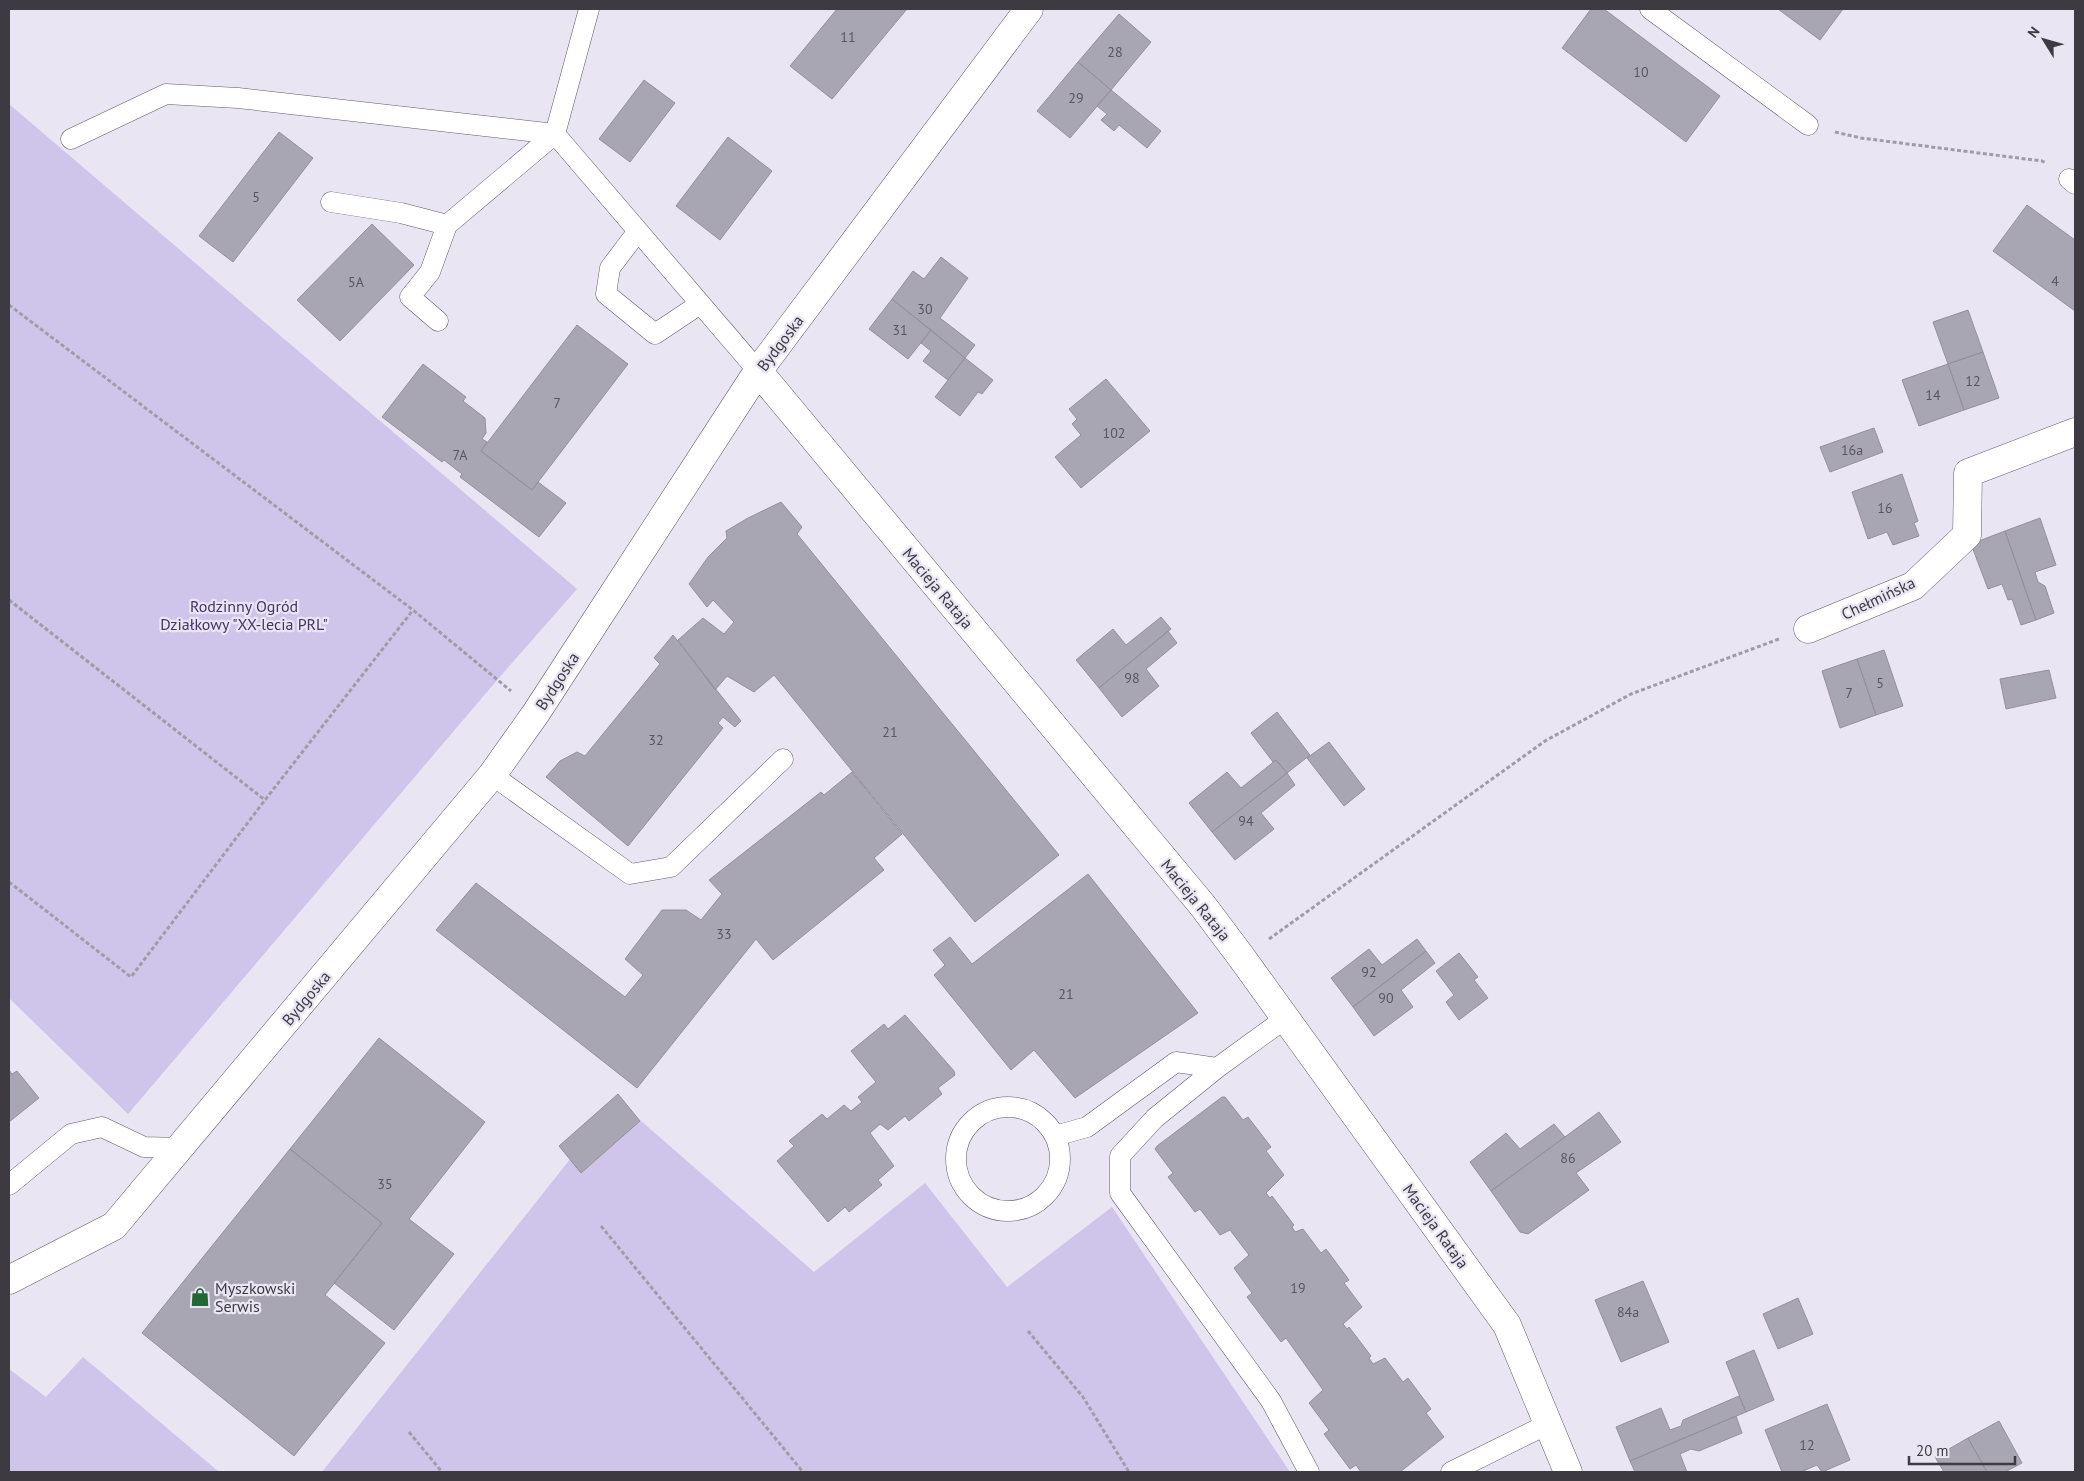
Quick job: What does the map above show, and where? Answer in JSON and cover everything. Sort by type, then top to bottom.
[{"type":"street","name":"Bydgoska","points":[[9,1280],[114,1226],[492,775],[536,713],[758,372],[1029,9]]},
{"type":"street","name":"Macieja Rataja","points":[[758,372],[1203,906],[1242,958],[1507,1325],[1568,1472]]},
{"type":"street","name":"Chełmińska","points":[[1808,629],[1914,586],[1967,535],[1968,473],[2075,432]]},
{"type":"lane","points":[[438,320],[410,297],[430,272],[447,225],[555,134],[589,9]]},
{"type":"lane","points":[[1650,9],[1808,125]]},
{"type":"lane","points":[[70,139],[166,94],[238,98],[555,134],[758,372]]},
{"type":"lane","points":[[331,202],[401,213],[447,225]]},
{"type":"lane","points":[[638,231],[610,268],[606,294],[654,334],[700,304]]},
{"type":"lane","points":[[492,775],[630,874],[671,867],[783,759]]},
{"type":"lane","points":[[1286,1018],[1217,1068],[1155,1118],[1120,1156],[1120,1193],[1270,1401],[1309,1472]]},
{"type":"lane","points":[[1055,1136],[1087,1127],[1176,1062],[1217,1068]]},
{"type":"lane","points":[[1015,1107],[1032,1112],[1045,1122],[1055,1136],[1059,1152],[1059,1168],[1053,1184],[1043,1197],[1029,1206],[1013,1211],[997,1210],[982,1204],[968,1192],[959,1177],[956,1160],[959,1142],[967,1126],[989,1111],[997,1108],[1015,1107]]},
{"type":"lane","points":[[9,1185],[71,1134],[102,1128],[144,1147],[180,1148]]},
{"type":"lane","points":[[1451,1472],[1548,1424]]},
{"type":"path","points":[[1808,125],[1862,138],[2042,161],[2072,181]]},
{"type":"path","points":[[9,305],[413,610],[536,713]]},
{"type":"path","points":[[9,600],[265,800]]},
{"type":"path","points":[[9,882],[131,977],[265,800],[413,610]]},
{"type":"path","points":[[1242,958],[1544,741],[1631,694],[1808,629]]},
{"type":"path","points":[[602,1226],[803,1472]]},
{"type":"path","points":[[1028,1331],[1083,1397],[1129,1472]]},
{"type":"path","points":[[409,1432],[442,1472]]},
{"type":"green space","name":"Rodzinny Ogród Działkowy \"XX-lecia PRL\"","points":[[9,104],[577,589],[498,679],[128,1114],[9,998]]},
{"type":"green space","points":[[617,1100],[814,1272],[925,1183],[1007,1287],[1112,1207],[1290,1472],[322,1472]]},
{"type":"green space","points":[[83,1357],[219,1472],[9,1472],[9,1369],[46,1397]]},
{"type":"building","points":[[837,9],[907,9],[832,99],[790,66]]},
{"type":"building","points":[[1591,9],[1604,9],[1720,96],[1686,142],[1562,48]]},
{"type":"building","points":[[1778,9],[1843,9],[1820,40]]},
{"type":"building","points":[[1119,14],[1151,42],[1111,90],[1078,62]]},
{"type":"building","points":[[1078,62],[1111,90],[1070,138],[1037,111]]},
{"type":"building","points":[[644,80],[675,103],[630,162],[599,139]]},
{"type":"building","points":[[1111,90],[1161,131],[1147,148],[1119,125],[1114,131],[1101,120],[1107,114],[1097,106]]},
{"type":"building","points":[[279,132],[313,158],[233,262],[199,236]]},
{"type":"building","points":[[728,137],[772,171],[720,240],[676,206]]},
{"type":"building","points":[[2027,205],[2075,240],[2075,311],[1993,251]]},
{"type":"building","points":[[372,224],[414,265],[340,341],[297,300]]},
{"type":"building","points":[[941,257],[968,278],[940,318],[975,345],[965,358],[892,299],[913,271],[924,279]]},
{"type":"building","points":[[892,299],[931,330],[908,359],[869,329]]},
{"type":"building","points":[[1968,310],[1983,352],[1948,364],[1933,322]]},
{"type":"building","points":[[577,325],[628,364],[532,490],[481,451]]},
{"type":"building","points":[[931,330],[965,358],[948,380],[923,361],[931,351],[921,343]]},
{"type":"building","points":[[1983,352],[1999,398],[1964,410],[1948,364]]},
{"type":"building","points":[[965,358],[993,380],[982,394],[978,392],[960,416],[935,397]]},
{"type":"building","points":[[423,364],[466,397],[463,401],[485,418],[486,433],[482,439],[487,442],[481,451],[532,490],[538,482],[566,503],[539,537],[460,477],[462,474],[444,460],[442,462],[382,417]]},
{"type":"building","points":[[1948,364],[1964,410],[1919,426],[1902,380]]},
{"type":"building","points":[[1106,379],[1150,431],[1081,488],[1055,457],[1081,435],[1072,424],[1077,419],[1069,409]]},
{"type":"building","points":[[1874,428],[1883,452],[1830,472],[1820,447]]},
{"type":"building","points":[[1902,474],[1918,521],[1914,523],[1919,536],[1893,545],[1887,532],[1868,539],[1852,492]]},
{"type":"building","points":[[781,502],[802,527],[797,534],[1059,855],[975,922],[774,675],[754,692],[727,676],[715,690],[678,640],[703,618],[724,634],[734,622],[713,600],[707,607],[689,584],[708,557],[727,538],[726,531]]},
{"type":"building","points":[[2040,518],[2056,565],[2035,572],[2038,582],[2045,586],[2054,613],[2036,620],[2005,531]]},
{"type":"building","points":[[2005,531],[2036,620],[2021,625],[2012,599],[2008,600],[2002,584],[1988,589],[1971,544]]},
{"type":"building","points":[[1161,617],[1171,629],[1099,688],[1076,660],[1113,629],[1126,645]]},
{"type":"building","points":[[1168,631],[1177,643],[1146,669],[1159,686],[1122,717],[1099,688]]},
{"type":"building","points":[[673,635],[741,721],[735,727],[723,717],[718,723],[723,728],[628,846],[546,777],[560,761],[577,752],[585,756],[660,664],[654,658]]},
{"type":"building","points":[[1884,650],[1903,706],[1876,715],[1857,659]]},
{"type":"building","points":[[1857,659],[1876,715],[1840,728],[1822,671]]},
{"type":"building","points":[[2049,670],[2056,698],[2006,709],[2000,679]]},
{"type":"building","points":[[1277,712],[1310,755],[1287,773],[1276,760],[1273,762],[1251,733]]},
{"type":"building","points":[[1329,742],[1365,789],[1344,806],[1307,758]]},
{"type":"building","points":[[1276,760],[1287,773],[1212,832],[1189,803],[1227,772],[1241,788]]},
{"type":"building","points":[[852,772],[902,834],[874,858],[884,870],[773,960],[756,939],[637,1088],[436,930],[476,883],[625,997],[643,975],[625,959],[662,910],[686,910],[701,920],[722,894],[709,880],[821,792],[824,795]]},
{"type":"building","points":[[1287,773],[1295,785],[1261,813],[1274,829],[1235,860],[1212,832]]},
{"type":"building","points":[[1088,874],[1198,1013],[1075,1098],[1034,1050],[1011,1070],[934,975],[945,965],[933,950],[950,937],[972,964]]},
{"type":"building","points":[[1417,939],[1426,951],[1353,1007],[1331,978],[1369,949],[1382,965]]},
{"type":"building","points":[[1426,951],[1435,963],[1401,990],[1413,1007],[1374,1036],[1353,1007]]},
{"type":"building","points":[[1459,953],[1478,977],[1474,980],[1488,998],[1459,1020],[1446,1002],[1454,995],[1436,971]]},
{"type":"building","points":[[905,1015],[954,1071],[955,1075],[938,1088],[942,1094],[909,1121],[905,1116],[888,1130],[880,1124],[870,1133],[894,1166],[878,1180],[882,1185],[849,1212],[845,1207],[828,1222],[777,1161],[794,1146],[789,1141],[822,1114],[827,1119],[844,1105],[851,1111],[862,1102],[858,1097],[876,1082],[851,1051],[884,1024],[888,1029]]},
{"type":"building","points":[[379,1038],[485,1122],[409,1219],[454,1254],[394,1330],[334,1283],[382,1223],[290,1149]]},
{"type":"building","points":[[9,1070],[12,1074],[17,1071],[39,1098],[9,1122]]},
{"type":"building","points":[[618,1094],[640,1121],[581,1173],[559,1146]]},
{"type":"building","points":[[1222,1097],[1225,1097],[1243,1120],[1248,1117],[1271,1147],[1266,1151],[1284,1175],[1266,1193],[1270,1198],[1272,1196],[1294,1225],[1292,1227],[1295,1232],[1303,1229],[1321,1253],[1326,1249],[1349,1280],[1344,1283],[1362,1307],[1343,1324],[1347,1329],[1349,1327],[1371,1356],[1369,1358],[1373,1364],[1385,1358],[1403,1382],[1408,1378],[1431,1409],[1426,1413],[1444,1437],[1400,1472],[1361,1472],[1356,1465],[1350,1469],[1324,1434],[1329,1430],[1309,1403],[1323,1390],[1286,1338],[1281,1342],[1247,1297],[1252,1293],[1234,1268],[1249,1255],[1230,1230],[1220,1235],[1200,1209],[1195,1212],[1168,1177],[1173,1173],[1155,1149],[1157,1146]]},
{"type":"building","points":[[1599,1112],[1621,1142],[1576,1173],[1589,1190],[1528,1234],[1520,1232],[1491,1191]]},
{"type":"building","points":[[1554,1124],[1565,1137],[1491,1191],[1470,1162],[1506,1133],[1520,1149]]},
{"type":"building","points":[[290,1149],[382,1223],[325,1295],[385,1343],[294,1456],[142,1333]]},
{"type":"building","points":[[1643,1281],[1669,1342],[1621,1362],[1595,1300]]},
{"type":"building","points":[[1798,1298],[1813,1334],[1778,1349],[1763,1314]]},
{"type":"building","points":[[1754,1350],[1774,1400],[1746,1412],[1726,1362]]},
{"type":"building","points":[[1739,1396],[1746,1412],[1630,1461],[1616,1427],[1661,1408],[1670,1430],[1681,1426],[1683,1420]]},
{"type":"building","points":[[1827,1404],[1850,1460],[1822,1472],[1817,1465],[1801,1472],[1782,1472],[1765,1430]]},
{"type":"building","points":[[1736,1416],[1742,1433],[1699,1451],[1691,1449],[1680,1454],[1687,1472],[1635,1472],[1630,1461]]},
{"type":"building","points":[[1999,1421],[2022,1463],[2005,1472],[1987,1472],[1968,1438]]},
{"type":"building","points":[[1968,1438],[1987,1472],[1944,1472],[1935,1457]]},
{"type":"place","name":"Myszkowski Serwis","points":[[200,1297]]}]
